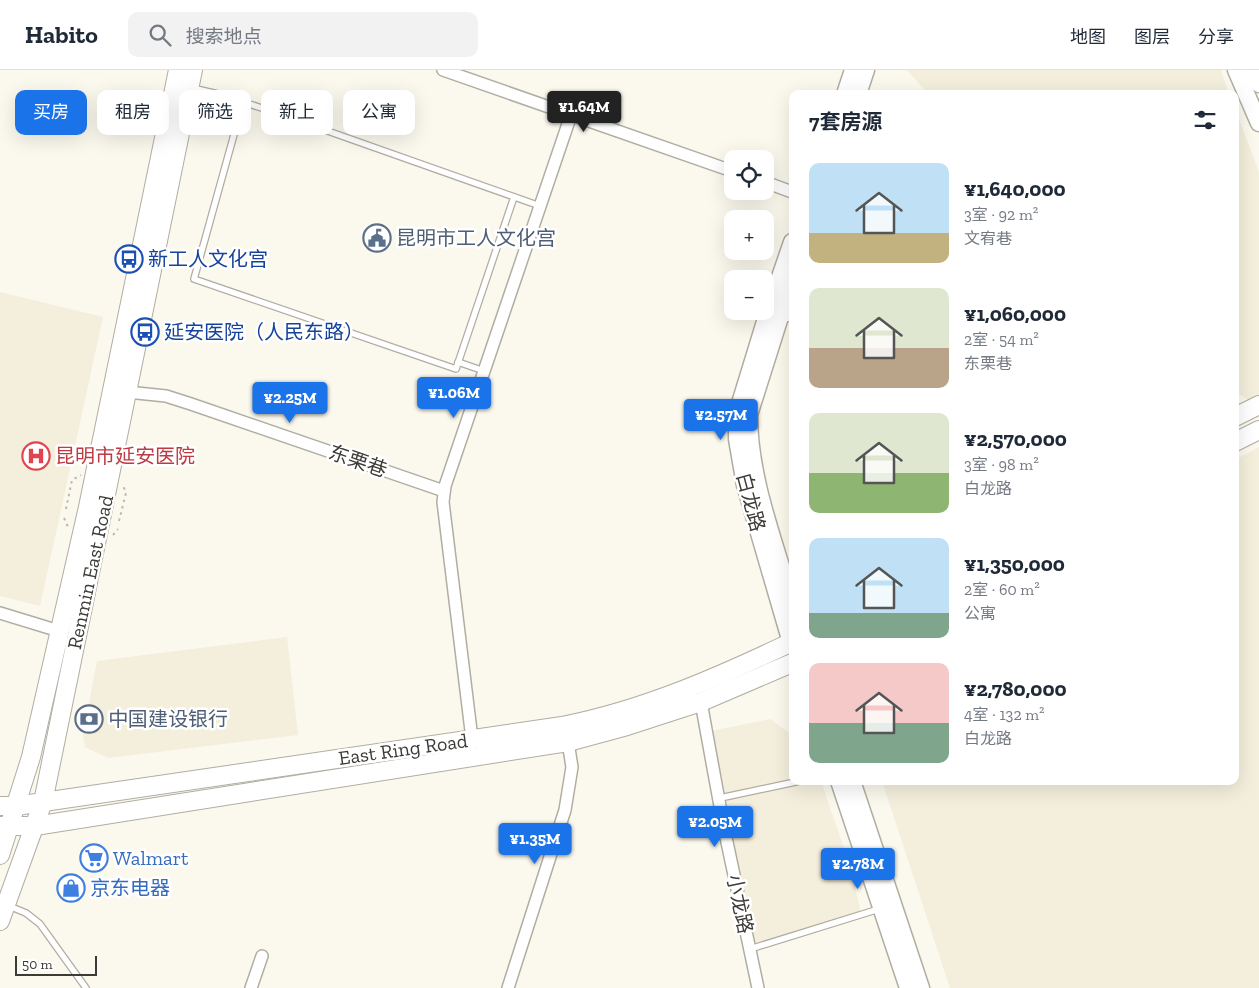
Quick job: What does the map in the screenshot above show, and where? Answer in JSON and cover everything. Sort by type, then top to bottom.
[{"type":"main road","name":"Renmin East Road","points":[[0,855],[8,806],[31,757],[88,507],[178,70]]},
{"type":"main road","name":"Renmin East Road","points":[[3,913],[43,802],[192,70]]},
{"type":"main road","points":[[846,90],[853,70]]},
{"type":"main road","points":[[859,90],[866,70]]},
{"type":"main road","points":[[1236,70],[1259,123]]},
{"type":"main road","points":[[1254,70],[1259,84]]},
{"type":"main road","name":"白龙路","points":[[789,251],[737,413],[736,440],[745,485],[789,634]]},
{"type":"main road","name":"白龙路","points":[[789,296],[785,319],[749,415],[749,438],[757,482],[789,593]]},
{"type":"main road","points":[[1239,415],[1259,405]]},
{"type":"main road","points":[[1239,440],[1259,430]]},
{"type":"main road","name":"East Ring Road","points":[[8,806],[562,726],[632,709],[699,684],[789,645]]},
{"type":"main road","name":"East Ring Road","points":[[5,827],[35,826],[568,742],[627,726],[701,702],[789,663]]},
{"type":"main road","points":[[840,785],[908,988]]},
{"type":"main road","points":[[853,785],[922,988]]},
{"type":"street","points":[[443,70],[724,168]]},
{"type":"street","points":[[472,738],[443,502],[444,491],[571,115]]},
{"type":"street","points":[[774,185],[789,191]]},
{"type":"street","name":"东栗巷","points":[[127,392],[166,396],[444,491]]},
{"type":"street","points":[[0,613],[59,631]]},
{"type":"street","name":"小龙路","points":[[701,702],[758,988]]},
{"type":"street","points":[[508,988],[566,810],[572,767],[568,742]]},
{"type":"street","points":[[251,988],[262,956]]},
{"type":"lane","points":[[189,88],[197,90]]},
{"type":"lane","points":[[251,105],[540,206]]},
{"type":"lane","points":[[234,135],[194,279],[456,369],[514,197]]},
{"type":"lane","points":[[458,362],[484,371]]},
{"type":"lane","points":[[720,798],[789,783]]},
{"type":"lane","points":[[750,949],[881,908]]},
{"type":"lane","points":[[3,913],[26,912],[40,924],[86,988]]},
{"type":"path","points":[[66,509],[72,480]]},
{"type":"path","points":[[120,521],[126,493],[121,480]]},
{"type":"path","points":[[109,539],[118,529]]},
{"type":"shaded area","points":[[907,70],[1221,70],[1228,90],[924,90]]},
{"type":"shaded area","points":[[1239,120],[1259,172],[1259,395],[1250,402],[1239,393]]},
{"type":"shaded area","name":"昆明市延安医院","points":[[0,292],[103,317],[40,606],[0,596]]},
{"type":"shaded area","points":[[1259,447],[1259,988],[950,988],[883,785],[1239,785],[1239,458]]},
{"type":"shaded area","points":[[287,637],[298,735],[108,758],[85,747],[83,735],[97,661]]},
{"type":"shaded area","points":[[770,719],[789,733],[789,785],[822,785],[848,860],[862,917],[753,950],[711,731]]},
{"type":"place","name":"昆明市工人文化宫","points":[[377,238]]},
{"type":"place","name":"新工人文化宫","points":[[129,259]]},
{"type":"place","name":"延安医院（人民东路）","points":[[145,332]]},
{"type":"place","name":"昆明市延安医院","points":[[36,456]]},
{"type":"place","name":"中国建设银行","points":[[89,719]]},
{"type":"place","name":"Walmart","points":[[94,858]]},
{"type":"place","name":"京东电器","points":[[71,888]]}]
